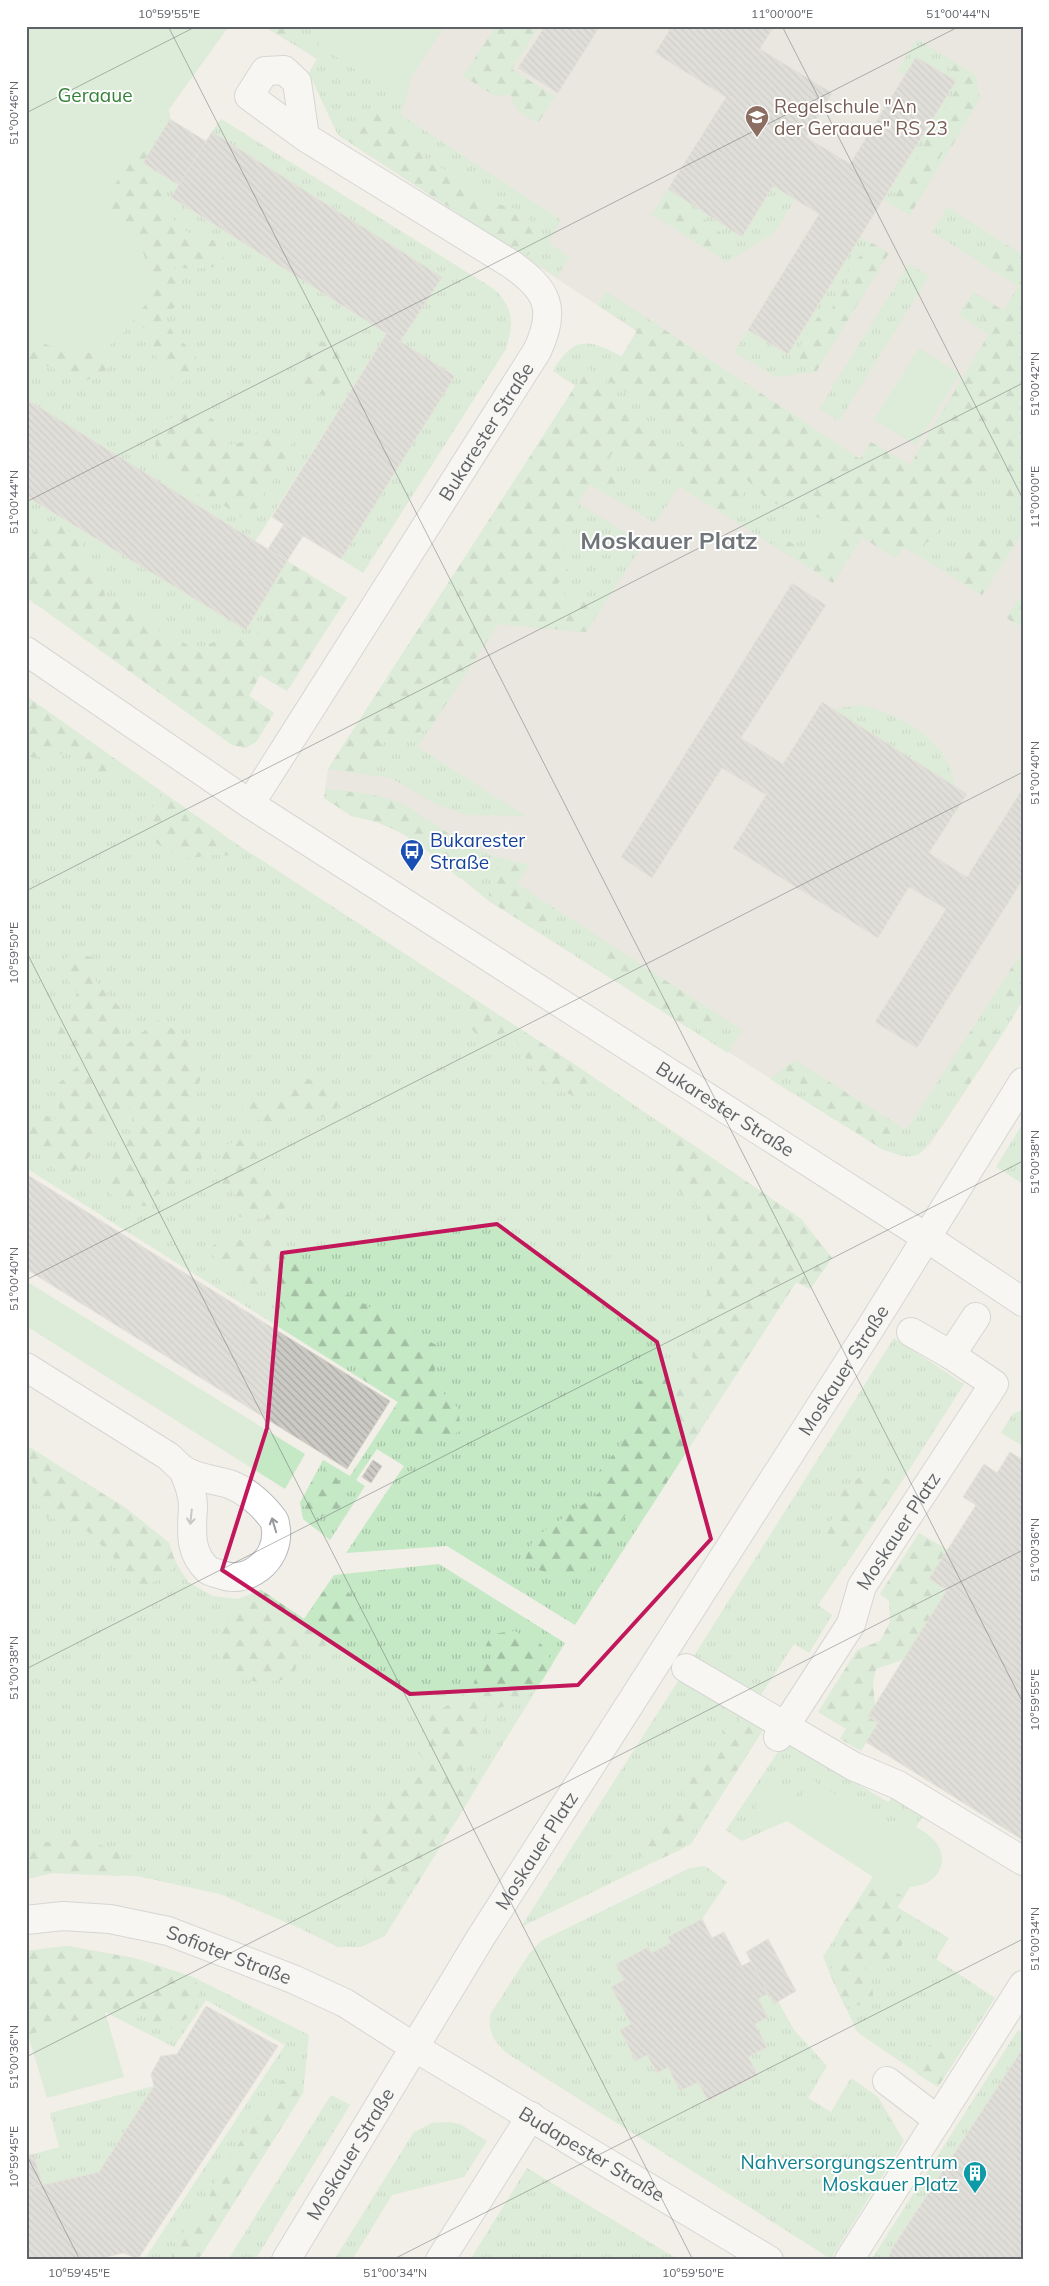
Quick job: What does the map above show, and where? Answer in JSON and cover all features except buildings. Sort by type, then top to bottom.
[{"type":"street","name":"Bukarester Straße","points":[[250,804],[538,351],[546,332],[549,315],[546,302],[537,287],[518,268],[304,137]]},
{"type":"street","name":"Bukarester Straße","points":[[26,651],[250,804],[1023,1302]]},
{"type":"street","name":"Moskauer Straße","points":[[660,1656],[1023,1082]]},
{"type":"street","points":[[951,1356],[976,1317]]},
{"type":"street","name":"Moskauer Platz","points":[[782,1732],[851,1624],[862,1586],[994,1384],[911,1332]]},
{"type":"street","points":[[26,1367],[168,1456],[183,1470]]},
{"type":"street","name":"Moskauer Platz","points":[[414,2047],[660,1656]]},
{"type":"street","points":[[686,1668],[782,1732],[898,1785],[1023,1861]]},
{"type":"street","name":"Sofioter Straße","points":[[26,1920],[63,1916],[110,1919],[168,1932],[263,1966],[345,2003],[414,2047]]},
{"type":"street","points":[[849,2260],[1023,1985]]},
{"type":"street","name":"Moskauer Straße","points":[[286,2260],[414,2047]]},
{"type":"street","name":"Budapester Straße","points":[[414,2047],[769,2260]]},
{"type":"street","points":[[888,2081],[938,2120]]},
{"type":"street","points":[[440,2260],[531,2116]]},
{"type":"highlighted area","points":[[497,1224],[657,1342],[711,1539],[578,1685],[410,1694],[222,1570],[267,1428],[282,1253]]},
{"type":"shaded area","points":[[264,26],[1023,26],[1023,1000],[945,1122],[930,1144],[919,1154],[903,1156],[882,1149],[489,901],[424,848],[400,832],[377,822],[352,816],[324,798],[328,769],[576,386],[607,380],[638,332],[338,135],[309,73],[317,59]]},
{"type":"green space","points":[[26,26],[158,88],[169,111],[170,119],[143,163],[179,185],[172,198],[387,333],[255,542],[26,399]]},
{"type":"green space","name":"Geraaue","points":[[26,26],[229,26],[103,201],[125,223],[139,243],[148,270],[150,299],[115,343],[85,354],[55,348],[26,336]]},
{"type":"green space","points":[[264,26],[330,26],[318,45],[398,97],[413,74],[401,115],[561,220],[549,243],[569,257],[557,277],[338,135],[309,73],[317,59]]},
{"type":"green space","points":[[264,26],[300,26],[288,41]]},
{"type":"green space","points":[[330,26],[445,26],[398,97],[318,45]]},
{"type":"green space","points":[[496,26],[539,26],[512,69],[555,97],[538,123],[518,111],[509,94],[495,96],[463,76]]},
{"type":"green space","points":[[917,39],[975,75],[980,98],[910,215],[884,200],[956,81],[916,57],[905,75],[897,71]]},
{"type":"green space","points":[[953,61],[975,75],[980,98],[952,146],[940,156],[927,187],[910,215],[894,205],[897,186],[918,156],[925,140],[962,80],[950,68]]},
{"type":"green space","points":[[158,88],[169,111],[170,119],[143,163],[163,175],[163,205],[178,226],[194,236],[214,240],[223,254],[224,266],[191,269],[174,267],[180,283],[177,305],[165,317],[173,333],[196,355],[196,372],[180,385],[158,361],[149,329],[128,325],[26,95]]},
{"type":"green space","points":[[372,111],[385,115],[394,128],[417,139],[426,162],[461,178],[491,204],[511,207],[525,215],[533,228],[536,248],[525,257],[347,140],[351,124],[361,115]]},
{"type":"green space","points":[[221,119],[494,289],[501,296],[509,310],[511,324],[506,349],[363,573],[341,559],[455,376],[400,342],[442,277],[212,132]]},
{"type":"green space","points":[[773,186],[795,200],[774,233],[727,262],[652,214],[668,189],[742,237]]},
{"type":"green space","points":[[674,199],[685,205],[689,213],[713,223],[722,235],[720,247],[711,252],[652,214],[662,200]]},
{"type":"green space","points":[[947,207],[1023,255],[1023,532],[982,595],[904,547],[896,558],[862,537],[833,583],[679,486],[655,523],[590,484],[578,503],[643,544],[586,632],[498,624],[418,747],[525,816],[467,815],[434,803],[391,778],[328,769],[576,386],[553,371],[560,360],[575,346],[583,344],[600,346],[622,357],[638,332],[598,305],[606,291],[860,459],[871,442],[910,465],[989,334],[959,315],[973,292],[1004,311],[1018,286],[932,232]]},
{"type":"green space","points":[[860,237],[889,253],[816,372],[775,377],[734,352],[748,330],[788,354]]},
{"type":"green space","points":[[999,240],[1023,255],[1023,393],[1013,398],[1023,408],[1023,519],[1009,515],[998,500],[1004,479],[980,473],[941,518],[935,538],[911,552],[903,547],[896,558],[861,537],[833,583],[771,544],[788,541],[804,550],[822,556],[825,543],[838,532],[819,518],[770,502],[745,478],[744,493],[725,515],[691,493],[689,480],[670,473],[655,478],[636,465],[624,448],[608,456],[616,480],[612,497],[589,484],[578,503],[572,535],[561,550],[568,571],[558,584],[568,598],[583,598],[604,604],[586,632],[498,624],[429,730],[386,739],[376,751],[371,773],[328,769],[587,368],[607,380],[643,321],[651,321],[727,371],[733,390],[741,380],[860,459],[871,442],[910,465],[989,334],[981,311],[964,307],[973,292],[1004,311],[1018,286],[993,270],[991,248]],"holes":[[[607,380],[695,434],[679,447],[651,439],[639,414],[619,403],[602,400]]]},
{"type":"green space","points":[[872,243],[889,253],[816,372],[800,359],[800,347],[817,318],[832,309],[837,297],[849,284],[848,269]]},
{"type":"green space","points":[[909,264],[929,276],[839,421],[819,409]]},
{"type":"green space","points":[[26,323],[105,338],[112,352],[107,370],[86,381],[67,377],[50,366],[26,367]]},
{"type":"green space","points":[[323,342],[336,347],[347,361],[340,382],[324,395],[299,389],[299,363],[302,348]]},
{"type":"green space","points":[[919,348],[960,374],[916,445],[874,420]]},
{"type":"green space","points":[[192,409],[213,419],[229,445],[242,442],[261,430],[291,438],[294,458],[265,489],[263,503],[245,519],[223,505],[201,497],[161,466],[155,442],[164,421]]},
{"type":"green space","points":[[26,496],[246,629],[287,561],[347,598],[287,691],[260,675],[249,696],[274,713],[256,742],[245,748],[26,597]]},
{"type":"green space","points":[[57,521],[82,542],[85,560],[103,578],[105,597],[128,597],[164,636],[178,638],[194,651],[223,639],[256,636],[261,621],[281,593],[275,582],[287,561],[347,598],[287,691],[260,675],[249,696],[274,713],[256,742],[245,748],[232,745],[26,597],[26,543],[36,531]]},
{"type":"green space","points":[[978,530],[1003,538],[1020,537],[982,595],[955,578],[961,543]]},
{"type":"green space","points":[[1023,593],[1023,628],[1006,618]]},
{"type":"green space","points":[[26,696],[232,841],[580,1068],[801,1219],[832,1258],[810,1289],[796,1282],[575,1625],[447,1546],[346,1553],[404,1466],[377,1449],[356,1480],[365,1486],[330,1540],[303,1519],[300,1503],[323,1460],[350,1476],[398,1402],[26,1168]]},
{"type":"green space","points":[[26,696],[126,766],[105,778],[71,749],[54,757],[26,757]]},
{"type":"green space","points":[[860,705],[886,713],[924,734],[943,755],[950,767],[955,786],[833,709]]},
{"type":"green space","points":[[326,789],[364,794],[404,805],[461,842],[496,857],[529,865],[517,884],[742,1030],[728,1053],[489,901],[424,848],[400,832],[377,822],[352,816],[324,798]]},
{"type":"green space","points":[[326,789],[387,798],[414,811],[457,839],[475,848],[462,859],[460,879],[424,848],[400,832],[377,822],[352,816],[324,798]]},
{"type":"green space","points":[[162,792],[246,851],[241,856],[213,855],[182,859],[156,843],[143,821]]},
{"type":"green space","points":[[510,860],[529,865],[517,884],[557,910],[550,920],[533,928],[489,901],[492,877]]},
{"type":"green space","points":[[611,945],[721,1017],[707,1025],[688,1028],[614,980],[600,953]]},
{"type":"green space","points":[[1023,951],[1024,984],[1022,1001],[971,1082],[938,1131],[919,1154],[905,1156],[882,1149],[770,1079],[795,1060],[906,1130]]},
{"type":"green space","points":[[72,954],[93,957],[96,981],[125,1013],[120,1050],[158,1020],[185,1037],[202,1075],[191,1103],[199,1123],[202,1161],[181,1187],[156,1195],[149,1206],[122,1205],[101,1185],[111,1156],[132,1130],[132,1105],[104,1136],[91,1134],[91,1155],[74,1172],[57,1171],[43,1158],[41,1142],[26,1139],[26,1109],[59,1120],[59,1083],[81,1063],[57,1035],[77,993],[57,964]]},
{"type":"green space","points":[[1023,964],[1023,1000],[1013,1015],[1010,1002],[1001,1001],[995,994],[1013,965]]},
{"type":"green space","points":[[471,997],[597,1080],[575,1097],[537,1078],[511,1032],[480,1038],[464,1021]]},
{"type":"green space","points":[[974,1026],[988,1027],[1001,1034],[969,1085],[954,1082],[946,1070]]},
{"type":"green space","points":[[795,1060],[892,1122],[894,1138],[882,1149],[816,1107],[810,1096],[792,1079],[784,1068]]},
{"type":"green space","points":[[294,1076],[327,1083],[346,1095],[328,1118],[296,1112],[280,1127],[242,1114],[243,1096],[271,1097]]},
{"type":"green space","points":[[1023,1123],[1023,1184],[996,1167]]},
{"type":"green space","points":[[680,1136],[801,1219],[832,1258],[810,1289],[796,1282],[723,1395],[701,1397],[699,1432],[648,1511],[628,1510],[608,1547],[586,1574],[553,1575],[523,1564],[534,1538],[599,1493],[599,1471],[618,1449],[631,1423],[630,1385],[658,1375],[695,1369],[692,1349],[711,1324],[707,1293],[712,1269],[720,1248],[709,1238],[707,1211],[685,1197],[669,1181],[670,1158]]},
{"type":"green space","points":[[243,1139],[260,1149],[264,1172],[289,1203],[275,1220],[239,1217],[234,1193],[213,1176],[224,1146]]},
{"type":"green space","points":[[222,1240],[270,1240],[296,1254],[328,1292],[352,1296],[386,1318],[438,1346],[433,1383],[458,1408],[461,1431],[438,1440],[397,1428],[386,1421],[398,1402],[364,1380],[360,1360],[341,1366],[300,1340],[288,1313],[270,1290],[231,1280],[208,1249]]},
{"type":"green space","points":[[26,1281],[305,1454],[285,1489],[26,1326]]},
{"type":"green space","points":[[894,1338],[964,1384],[900,1484],[818,1605],[832,1615],[809,1653],[794,1644],[759,1698],[692,1659]]},
{"type":"green space","points":[[1023,1409],[1023,1446],[1001,1433],[1012,1415]]},
{"type":"green space","points":[[26,1445],[127,1509],[169,1543],[175,1561],[188,1582],[213,1596],[238,1599],[261,1590],[304,1619],[334,1575],[439,1564],[565,1643],[385,1936],[361,1947],[338,1947],[220,1894],[137,1876],[53,1873],[26,1879]]},
{"type":"green space","points":[[26,1445],[127,1509],[169,1543],[175,1561],[169,1576],[142,1586],[82,1526],[41,1515],[36,1485],[26,1475]]},
{"type":"green space","points":[[329,1469],[348,1492],[334,1515],[313,1517],[300,1503],[315,1475]]},
{"type":"green space","points":[[876,1475],[900,1484],[845,1566],[827,1547],[824,1534],[838,1508],[841,1491],[854,1479]]},
{"type":"green space","points":[[919,1533],[948,1550],[929,1579],[947,1590],[904,1659],[876,1669],[873,1683],[875,1705],[868,1716],[878,1723],[861,1751],[840,1739],[846,1729],[818,1712],[857,1650],[880,1641],[890,1622],[889,1601],[880,1594]]},
{"type":"green space","points":[[328,1585],[349,1593],[361,1607],[352,1628],[342,1640],[328,1645],[305,1648],[291,1679],[257,1682],[220,1673],[218,1634],[239,1599],[261,1590],[304,1619]]},
{"type":"green space","points":[[514,1631],[541,1644],[553,1663],[539,1684],[527,1696],[520,1701],[488,1711],[481,1740],[464,1763],[478,1785],[416,1886],[389,1890],[364,1878],[359,1847],[368,1815],[398,1797],[428,1766],[415,1748],[431,1716],[472,1689],[477,1673],[492,1659],[486,1645],[492,1634]]},
{"type":"green space","points":[[680,1678],[764,1728],[691,1844],[521,1927]]},
{"type":"green space","points":[[744,1716],[764,1728],[707,1818],[690,1827],[680,1850],[656,1861],[639,1856],[641,1840],[683,1805],[686,1781],[712,1754],[725,1730]]},
{"type":"green space","points":[[785,1741],[888,1802],[893,1796],[924,1815],[915,1828],[903,1820],[884,1826],[812,1781],[799,1801],[771,1784],[756,1806],[766,1830],[742,1841],[726,1830]]},
{"type":"green space","points":[[812,1780],[884,1826],[903,1820],[930,1836],[939,1847],[942,1856],[942,1864],[939,1871],[928,1882],[920,1886],[910,1887],[904,1897],[787,1821],[766,1830],[756,1806],[771,1784],[799,1801]]},
{"type":"green space","points":[[68,1838],[118,1849],[125,1864],[120,1876],[53,1873],[26,1879],[26,1846]]},
{"type":"green space","points":[[705,1866],[727,1882],[702,1919],[668,1937],[671,1943],[651,1953],[647,1947],[616,1964],[624,1980],[631,2024],[620,2030],[636,2061],[647,2055],[657,2073],[668,2067],[680,2091],[698,2082],[709,2101],[758,2075],[748,2057],[767,2047],[755,2024],[768,2017],[758,1999],[769,1993],[778,2001],[794,2030],[827,2066],[808,2098],[831,2112],[851,2078],[878,2097],[904,2141],[831,2259],[508,2054],[495,2041],[491,2031],[491,2013],[529,1954],[541,1941],[690,1868]]},
{"type":"green space","points":[[873,1877],[904,1897],[897,1907],[949,1938],[936,1959],[995,1998],[938,2087],[857,2032],[823,1957]]},
{"type":"green space","points":[[873,1877],[904,1897],[897,1907],[905,1912],[898,1921],[904,1938],[899,1953],[882,1962],[863,1966],[872,1981],[873,1996],[860,2005],[845,2007],[829,1972],[841,1954],[837,1943],[840,1928]]},
{"type":"green space","points":[[67,1946],[134,1958],[193,1977],[309,2035],[303,2093],[198,2260],[144,2260],[285,2045],[206,2000],[174,2047],[105,2012],[28,2035],[26,2027],[26,1951]]},
{"type":"green space","points":[[67,1946],[134,1958],[193,1977],[199,1987],[197,2012],[171,2028],[151,2024],[146,2009],[124,2014],[116,2011],[106,2003],[89,2017],[28,2035],[26,2027],[26,1954],[41,1949]]},
{"type":"green space","points":[[105,2012],[124,2077],[47,2098],[28,2035]]},
{"type":"green space","points":[[1018,2030],[1023,2033],[1023,2048],[891,2249],[888,2260],[871,2260]]},
{"type":"green space","points":[[947,2042],[956,2058],[938,2087],[916,2073],[917,2052],[932,2044]]},
{"type":"green space","points":[[282,2080],[296,2081],[303,2093],[198,2260],[172,2260],[172,2253],[180,2237],[207,2202],[217,2178],[245,2134],[264,2112],[272,2093]]},
{"type":"green space","points":[[154,2086],[99,2172],[42,2185],[34,2154],[59,2147],[50,2113]]},
{"type":"green space","points":[[331,2095],[350,2105],[255,2260],[228,2260]]},
{"type":"green space","points":[[449,2122],[460,2124],[487,2141],[464,2177],[392,2195],[352,2260],[334,2260],[414,2132],[432,2123]]},
{"type":"green space","points":[[527,2168],[679,2260],[470,2260]]},
{"type":"place","name":"Regelschule \"An der Geraaue\" RS 23","points":[[757,138]]},
{"type":"place","name":"Bukarester Straße","points":[[412,872]]},
{"type":"place","name":"Nahversorgungszentrum Moskauer Platz","points":[[975,2194]]},
{"type":"district","name":"Moskauer Platz","points":[[669,541]]}]
